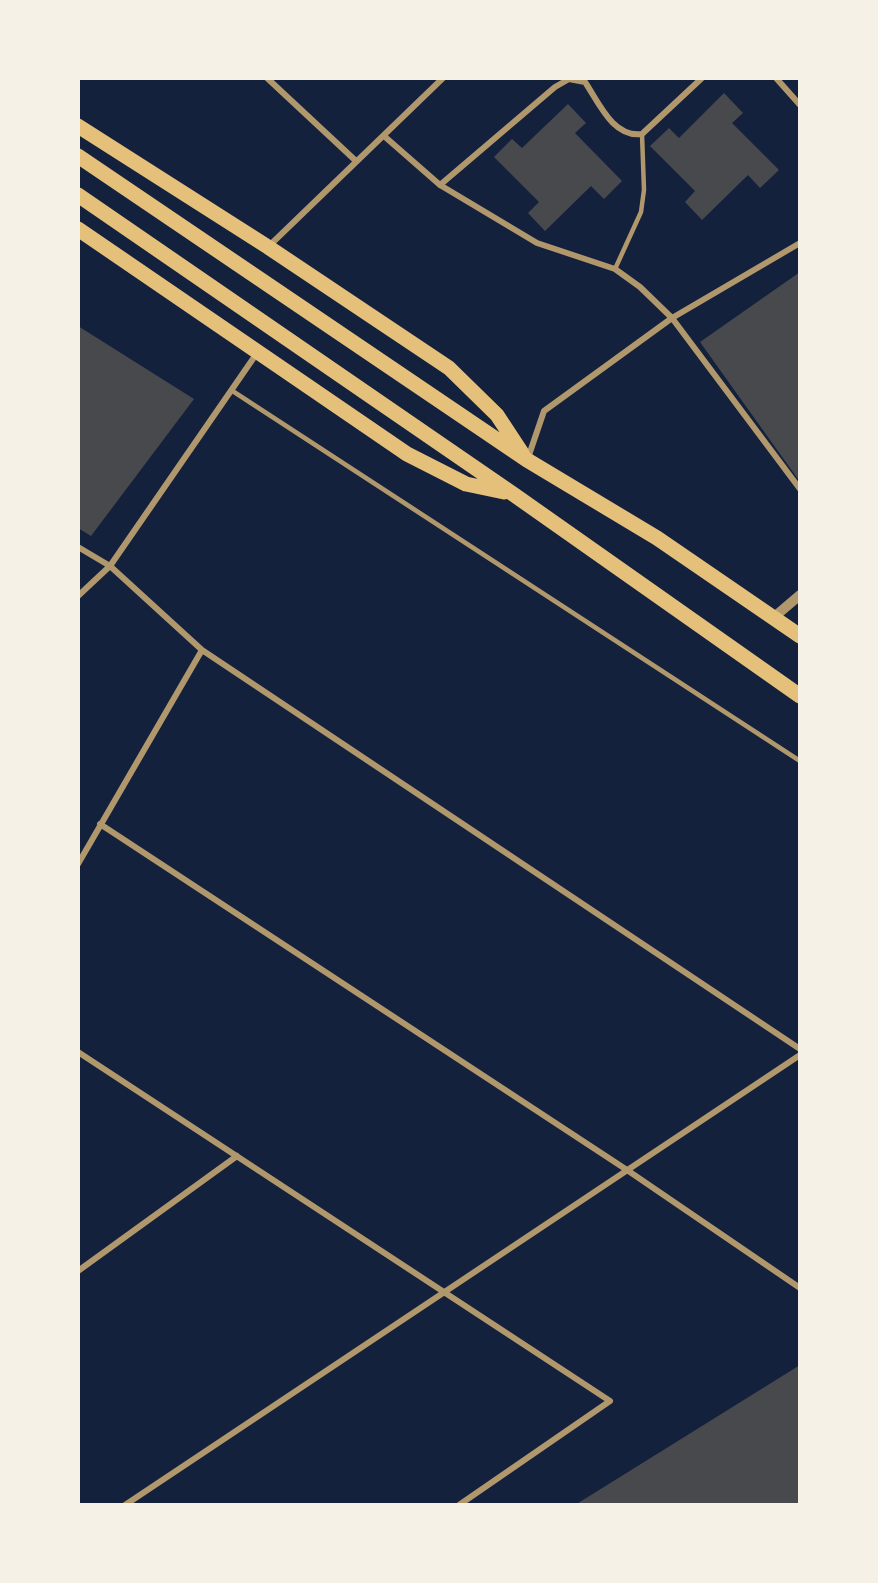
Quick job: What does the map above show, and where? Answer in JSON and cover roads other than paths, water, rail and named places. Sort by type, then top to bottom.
[{"type":"main road","points":[[78,126],[268,247],[449,368],[497,415],[527,460]]},
{"type":"main road","points":[[78,156],[354,345],[527,460],[657,538],[800,636]]},
{"type":"main road","points":[[78,195],[513,494],[800,696]]},
{"type":"main road","points":[[78,229],[407,454],[466,484],[513,494]]},
{"type":"street","points":[[267,78],[356,161]]},
{"type":"street","points":[[268,247],[443,78]]},
{"type":"street","points":[[440,185],[555,87],[569,79],[585,82],[617,130],[630,136],[642,134],[702,78]]},
{"type":"street","points":[[776,78],[800,105]]},
{"type":"street","points":[[384,136],[440,185],[537,243],[615,270],[640,287],[672,318],[800,489]]},
{"type":"street","points":[[527,460],[544,411],[672,318],[800,243]]},
{"type":"street","points":[[78,596],[110,566],[257,352]]},
{"type":"street","points":[[78,547],[110,566],[202,650],[800,1049]]},
{"type":"street","points":[[773,618],[800,595]]},
{"type":"street","points":[[78,864],[202,650]]},
{"type":"street","points":[[100,824],[627,1170],[800,1288]]},
{"type":"street","points":[[78,1052],[610,1401],[459,1505]]},
{"type":"street","points":[[124,1505],[800,1055]]},
{"type":"street","points":[[78,1271],[237,1156]]},
{"type":"lane","points":[[615,270],[641,212],[644,190],[642,134]]},
{"type":"lane","points":[[231,390],[800,761]]}]
